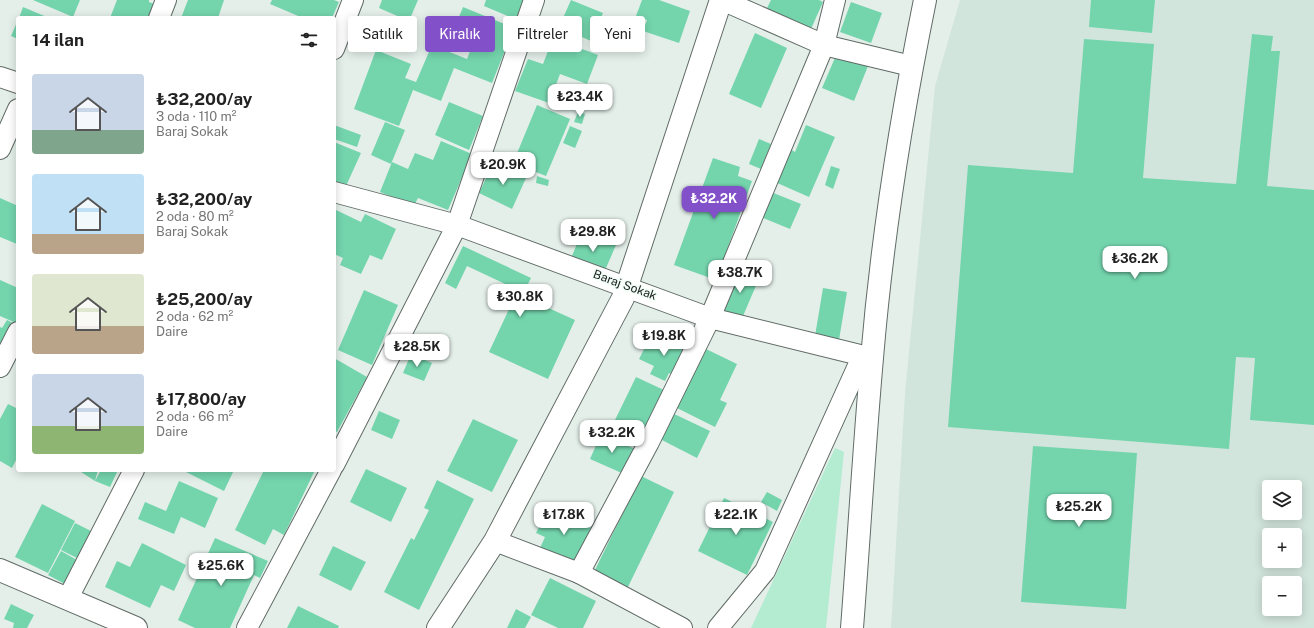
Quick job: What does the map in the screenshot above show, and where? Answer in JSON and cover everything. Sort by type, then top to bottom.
[{"type":"street","points":[[160,16],[166,0]]},
{"type":"street","points":[[336,44],[352,0]]},
{"type":"street","points":[[336,461],[457,225],[534,0]]},
{"type":"street","points":[[438,628],[496,541],[623,298],[721,0],[824,45],[911,66]]},
{"type":"street","points":[[579,573],[649,442],[710,318],[824,45],[835,0]]},
{"type":"street","points":[[852,628],[867,357],[897,151],[911,66],[925,0]]},
{"type":"street","points":[[0,77],[16,82]]},
{"type":"street","points":[[0,149],[16,113]]},
{"type":"street","name":"Baraj Sokak","points":[[336,193],[457,225],[627,286],[710,318],[867,357]]},
{"type":"street","points":[[0,367],[16,336]]},
{"type":"street","points":[[718,628],[765,571],[867,357]]},
{"type":"street","points":[[68,598],[133,472]]},
{"type":"street","points":[[247,628],[330,472]]},
{"type":"street","points":[[496,541],[579,573],[682,628]]},
{"type":"street","points":[[0,570],[136,628]]},
{"type":"shaded area","points":[[960,0],[1314,0],[1314,628],[891,628],[905,393],[935,86]]},
{"type":"green space","points":[[835,448],[844,452],[826,628],[751,628]]},
{"type":"building","points":[[33,0],[80,0],[73,16]]},
{"type":"building","points":[[117,0],[149,0],[149,2],[157,5],[153,16],[111,16]]},
{"type":"building","points":[[188,0],[224,0],[219,16],[182,16]]},
{"type":"building","points":[[272,0],[334,0],[339,2],[333,16],[298,16],[270,4]]},
{"type":"building","points":[[382,0],[418,0],[411,16],[397,16],[379,8]]},
{"type":"building","points":[[486,0],[525,0],[519,16],[508,16],[484,6]]},
{"type":"building","points":[[571,0],[603,13],[602,16],[590,16],[590,41],[582,37],[582,16],[564,16]]},
{"type":"building","points":[[642,0],[659,0],[690,11],[679,43],[645,32],[647,20],[645,19],[645,16],[636,16]]},
{"type":"building","points":[[771,0],[819,0],[823,2],[811,29],[766,10]]},
{"type":"building","points":[[1091,0],[1155,0],[1152,33],[1089,27]]},
{"type":"building","points":[[851,2],[882,13],[871,43],[840,32]]},
{"type":"building","points":[[23,7],[44,16],[20,16]]},
{"type":"building","points":[[463,7],[485,16],[459,16]]},
{"type":"building","points":[[495,20],[503,23],[503,52],[504,52],[492,83],[454,68],[441,101],[413,90],[399,126],[354,109],[375,52],[381,52],[411,64],[405,78],[416,82],[429,52],[450,52],[467,59],[470,52],[495,52]]},
{"type":"building","points":[[16,25],[16,38],[11,36]]},
{"type":"building","points":[[755,33],[787,48],[761,108],[729,94]]},
{"type":"building","points":[[1252,34],[1273,36],[1271,51],[1280,51],[1267,186],[1314,190],[1314,425],[1250,420],[1255,358],[1236,357],[1229,449],[948,427],[968,165],[1073,173],[1084,39],[1154,44],[1143,178],[1236,184]]},
{"type":"building","points":[[582,49],[598,55],[587,84],[560,74],[549,103],[515,91],[528,59],[543,64],[548,52],[582,52]]},
{"type":"building","points":[[837,53],[868,66],[854,101],[822,88]]},
{"type":"building","points":[[449,102],[483,116],[469,150],[435,135]]},
{"type":"building","points":[[537,105],[570,119],[546,176],[513,163]]},
{"type":"building","points":[[578,112],[585,114],[582,124],[574,122]]},
{"type":"building","points":[[385,122],[405,130],[391,164],[371,155]]},
{"type":"building","points":[[806,125],[835,137],[809,197],[775,182],[790,149],[795,152]]},
{"type":"building","points":[[336,126],[361,135],[357,147],[336,140]]},
{"type":"building","points":[[570,126],[582,131],[575,148],[563,143]]},
{"type":"building","points":[[759,139],[771,144],[761,169],[749,164]]},
{"type":"building","points":[[441,141],[472,154],[448,210],[418,198],[414,206],[380,192],[392,162],[408,169],[415,153],[433,160]]},
{"type":"building","points":[[336,143],[361,153],[346,186],[336,182]]},
{"type":"building","points":[[713,158],[740,167],[738,176],[752,181],[716,280],[674,265]]},
{"type":"building","points":[[493,163],[526,178],[512,209],[479,193]]},
{"type":"building","points":[[831,166],[840,169],[833,189],[825,185]]},
{"type":"building","points":[[537,176],[549,180],[548,186],[536,183]]},
{"type":"building","points":[[771,192],[801,204],[790,229],[761,217]]},
{"type":"building","points":[[0,198],[16,205],[16,244],[0,237]]},
{"type":"building","points":[[336,210],[361,222],[365,214],[396,229],[382,260],[370,255],[361,274],[340,265],[343,258],[336,255]]},
{"type":"building","points":[[582,231],[616,245],[603,275],[570,261]]},
{"type":"building","points":[[463,246],[531,278],[522,296],[575,320],[548,379],[489,352],[518,290],[467,266],[456,289],[445,283]]},
{"type":"building","points":[[740,265],[761,274],[740,323],[719,314]]},
{"type":"building","points":[[0,280],[16,287],[16,323],[0,316]]},
{"type":"building","points":[[823,288],[847,292],[839,340],[815,336]]},
{"type":"building","points":[[364,290],[398,305],[372,365],[338,350]]},
{"type":"building","points":[[7,320],[15,324],[0,354],[0,327],[2,328]]},
{"type":"building","points":[[653,332],[691,351],[677,377],[669,373],[665,381],[650,374],[654,366],[639,359]]},
{"type":"building","points":[[706,349],[737,364],[720,400],[727,403],[715,427],[677,408]]},
{"type":"building","points":[[411,354],[432,363],[424,381],[403,373]]},
{"type":"building","points":[[336,359],[367,377],[336,432]]},
{"type":"building","points":[[636,377],[666,391],[645,435],[615,420]]},
{"type":"building","points":[[8,404],[16,408],[16,460],[12,468],[0,461],[0,419]]},
{"type":"building","points":[[379,411],[400,420],[392,439],[371,430]]},
{"type":"building","points":[[670,412],[710,431],[697,458],[658,438]]},
{"type":"building","points":[[473,419],[518,440],[492,492],[447,471]]},
{"type":"building","points":[[601,434],[635,449],[624,474],[590,459]]},
{"type":"building","points":[[1033,446],[1137,453],[1126,609],[1021,602]]},
{"type":"building","points":[[366,469],[407,488],[391,522],[350,502]]},
{"type":"building","points":[[81,472],[97,472],[95,481]]},
{"type":"building","points":[[100,472],[117,472],[110,487],[95,481]]},
{"type":"building","points":[[186,472],[233,472],[224,491]]},
{"type":"building","points":[[263,472],[314,472],[284,535],[273,529],[265,545],[235,530]]},
{"type":"building","points":[[641,476],[674,492],[627,589],[594,572]]},
{"type":"building","points":[[437,480],[474,499],[419,610],[384,592],[411,538],[414,540],[429,510],[424,508]]},
{"type":"building","points":[[179,481],[218,498],[205,528],[181,517],[174,534],[138,519],[145,502],[166,511]]},
{"type":"building","points":[[767,492],[782,500],[777,511],[761,502]]},
{"type":"building","points":[[724,498],[773,522],[747,575],[698,551]]},
{"type":"building","points":[[42,504],[75,521],[48,573],[15,557]]},
{"type":"building","points":[[548,508],[593,529],[576,565],[540,548],[545,537],[536,533]]},
{"type":"building","points":[[75,523],[93,532],[79,559],[61,550]]},
{"type":"building","points":[[215,538],[268,561],[260,578],[254,575],[230,628],[195,628],[178,620]]},
{"type":"building","points":[[142,543],[186,565],[174,591],[161,585],[150,608],[105,587],[117,561],[130,567]]},
{"type":"building","points":[[333,546],[366,562],[351,591],[319,575]]},
{"type":"building","points":[[61,551],[77,560],[65,584],[48,575]]},
{"type":"building","points":[[550,578],[596,601],[583,628],[558,628],[531,615]]},
{"type":"building","points":[[11,604],[34,615],[27,628],[13,628],[14,623],[4,619]]},
{"type":"building","points":[[298,606],[339,626],[338,628],[287,628]]},
{"type":"building","points":[[516,609],[531,617],[525,628],[507,628]]}]
